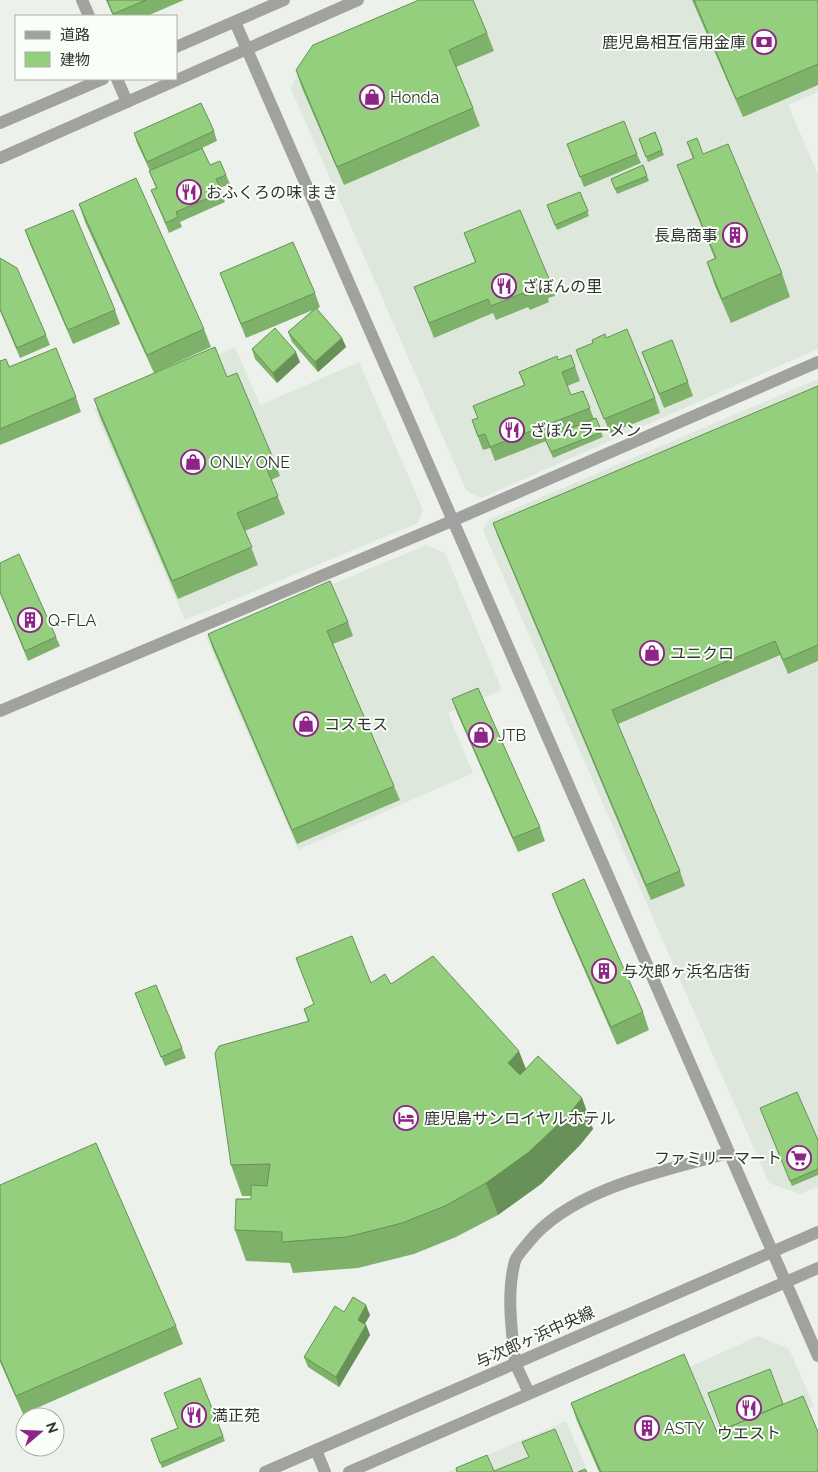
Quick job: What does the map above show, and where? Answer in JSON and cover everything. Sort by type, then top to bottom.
[{"type":"street","points":[[82,0],[89,15]]},
{"type":"street","points":[[178,46],[284,0]]},
{"type":"street","points":[[178,79],[358,0]]},
{"type":"street","points":[[235,22],[818,1356]]},
{"type":"street","points":[[0,123],[101,80]]},
{"type":"street","points":[[117,80],[127,102]]},
{"type":"street","points":[[0,158],[177,80]]},
{"type":"street","points":[[0,712],[452,521],[818,362]]},
{"type":"street","points":[[529,1393],[515,1364],[510,1294],[515,1260],[539,1229],[591,1196],[606,1190],[660,1172],[729,1153]]},
{"type":"street","name":"与次郎ヶ浜中央線","points":[[265,1472],[818,1232]]},
{"type":"street","points":[[348,1472],[818,1268]]},
{"type":"street","points":[[316,1450],[325,1472]]},
{"type":"shaded area","points":[[434,0],[818,0],[818,92],[788,105],[818,174],[818,349],[481,498],[466,490],[291,89],[304,57]]},
{"type":"shaded area","points":[[235,347],[260,405],[359,362],[423,510],[418,523],[185,620],[94,409]]},
{"type":"shaded area","points":[[818,379],[818,1186],[800,1194],[769,1183],[483,530],[490,519]]},
{"type":"shaded area","points":[[426,545],[445,553],[502,690],[448,713],[473,773],[298,850],[206,637]]},
{"type":"shaded area","points":[[758,1336],[789,1349],[814,1406],[725,1446],[690,1367]]},
{"type":"shaded area","points":[[566,1421],[588,1472],[448,1472]]},
{"type":"building","points":[[107,0],[146,0],[113,14]]},
{"type":"building","points":[[419,0],[473,0],[487,33],[449,50],[473,108],[337,167],[296,70],[313,45]]},
{"type":"building","name":"鹿児島相互信用金庫","points":[[694,0],[818,0],[818,64],[736,99]]},
{"type":"building","points":[[201,103],[214,131],[147,162],[134,133]]},
{"type":"building","points":[[624,121],[637,154],[580,177],[567,144]]},
{"type":"building","points":[[655,132],[662,150],[646,157],[639,139]]},
{"type":"building","name":"長島商事","points":[[697,138],[703,154],[728,144],[782,273],[722,299],[707,262],[716,258],[677,165],[694,158],[687,142]]},
{"type":"building","points":[[202,148],[210,165],[220,161],[226,175],[216,179],[222,192],[176,212],[178,217],[166,223],[151,190],[157,188],[149,171]]},
{"type":"building","points":[[643,165],[647,176],[615,189],[611,179]]},
{"type":"building","points":[[136,178],[204,329],[147,355],[79,204]]},
{"type":"building","points":[[580,192],[588,211],[555,225],[547,205]]},
{"type":"building","points":[[73,210],[115,310],[68,330],[25,230]]},
{"type":"building","name":"ざぼんの里","points":[[520,210],[550,281],[543,284],[544,288],[525,296],[523,293],[491,306],[488,299],[429,323],[414,287],[476,262],[464,233]]},
{"type":"building","points":[[293,242],[315,293],[241,324],[220,273]]},
{"type":"building","points":[[0,258],[17,268],[46,335],[17,348],[0,309]]},
{"type":"building","points":[[316,308],[342,338],[315,362],[288,332]]},
{"type":"building","points":[[275,328],[296,352],[273,373],[252,349]]},
{"type":"building","points":[[627,329],[655,398],[604,419],[576,350],[593,343],[592,340],[605,334],[606,338]]},
{"type":"building","points":[[672,340],[688,382],[659,394],[642,352]]},
{"type":"building","points":[[215,347],[227,377],[237,373],[273,458],[264,462],[278,496],[237,513],[252,547],[172,581],[94,399]]},
{"type":"building","points":[[56,348],[76,397],[0,429],[0,361],[6,359],[9,367]]},
{"type":"building","points":[[571,355],[575,367],[562,372],[571,395],[583,391],[590,408],[490,447],[485,434],[478,436],[472,420],[478,418],[473,406],[525,385],[519,372],[557,356],[558,360]]},
{"type":"building","points":[[818,386],[818,645],[783,660],[775,641],[612,710],[680,871],[646,885],[493,523]]},
{"type":"building","points":[[596,418],[602,432],[551,452],[545,439]]},
{"type":"building","name":"Q-FLA","points":[[19,554],[56,637],[25,651],[0,592],[0,563]]},
{"type":"building","name":"コスモス","points":[[330,581],[348,622],[327,631],[394,786],[292,830],[208,634]]},
{"type":"building","points":[[478,688],[540,827],[513,838],[452,699]]},
{"type":"building","name":"与次郎ヶ浜名店街","points":[[584,879],[643,1012],[611,1027],[552,894]]},
{"type":"building","name":"鹿児島サンロイヤルホテル","points":[[352,936],[371,983],[385,974],[391,984],[433,956],[519,1051],[508,1063],[520,1075],[538,1056],[582,1098],[569,1114],[529,1152],[486,1183],[445,1206],[402,1223],[347,1237],[282,1242],[282,1232],[235,1230],[236,1199],[251,1199],[251,1185],[267,1186],[270,1164],[231,1165],[215,1053],[219,1046],[309,1021],[304,1009],[314,1004],[296,958]]},
{"type":"building","points":[[156,985],[182,1048],[161,1057],[135,993]]},
{"type":"building","name":"ファミリーマート","points":[[797,1092],[818,1140],[818,1169],[790,1181],[760,1108]]},
{"type":"building","points":[[96,1143],[176,1326],[16,1396],[0,1359],[0,1185]]},
{"type":"building","points":[[353,1297],[366,1305],[358,1320],[366,1325],[336,1377],[304,1357],[335,1306],[344,1312]]},
{"type":"building","name":"ASTY","points":[[684,1354],[717,1432],[803,1396],[818,1432],[818,1472],[601,1472],[571,1403]]},
{"type":"building","name":"ウエスト","points":[[770,1369],[783,1404],[722,1430],[708,1393]]},
{"type":"building","name":"満正苑","points":[[200,1378],[223,1436],[160,1463],[151,1439],[178,1428],[164,1393]]},
{"type":"building","points":[[555,1429],[573,1472],[457,1472],[456,1468],[487,1455],[494,1471],[529,1457],[522,1442]]},
{"type":"place","name":"鹿児島相互信用金庫","points":[[764,42]]},
{"type":"place","name":"Honda","points":[[372,97]]},
{"type":"place","name":"おふくろの味 まき","points":[[189,192]]},
{"type":"place","name":"長島商事","points":[[735,235]]},
{"type":"place","name":"ざぼんの里","points":[[504,286]]},
{"type":"place","name":"ざぼんラーメン","points":[[512,430]]},
{"type":"place","name":"ONLY ONE","points":[[193,462]]},
{"type":"place","name":"Q-FLA","points":[[30,620]]},
{"type":"place","name":"ユニクロ","points":[[652,653]]},
{"type":"place","name":"コスモス","points":[[306,724]]},
{"type":"place","name":"JTB","points":[[481,735]]},
{"type":"place","name":"与次郎ヶ浜名店街","points":[[604,971]]},
{"type":"place","name":"鹿児島サンロイヤルホテル","points":[[406,1118]]},
{"type":"place","name":"ファミリーマート","points":[[799,1158]]},
{"type":"place","name":"ウエスト","points":[[749,1408]]},
{"type":"place","name":"満正苑","points":[[194,1415]]},
{"type":"place","name":"ASTY","points":[[647,1428]]}]
